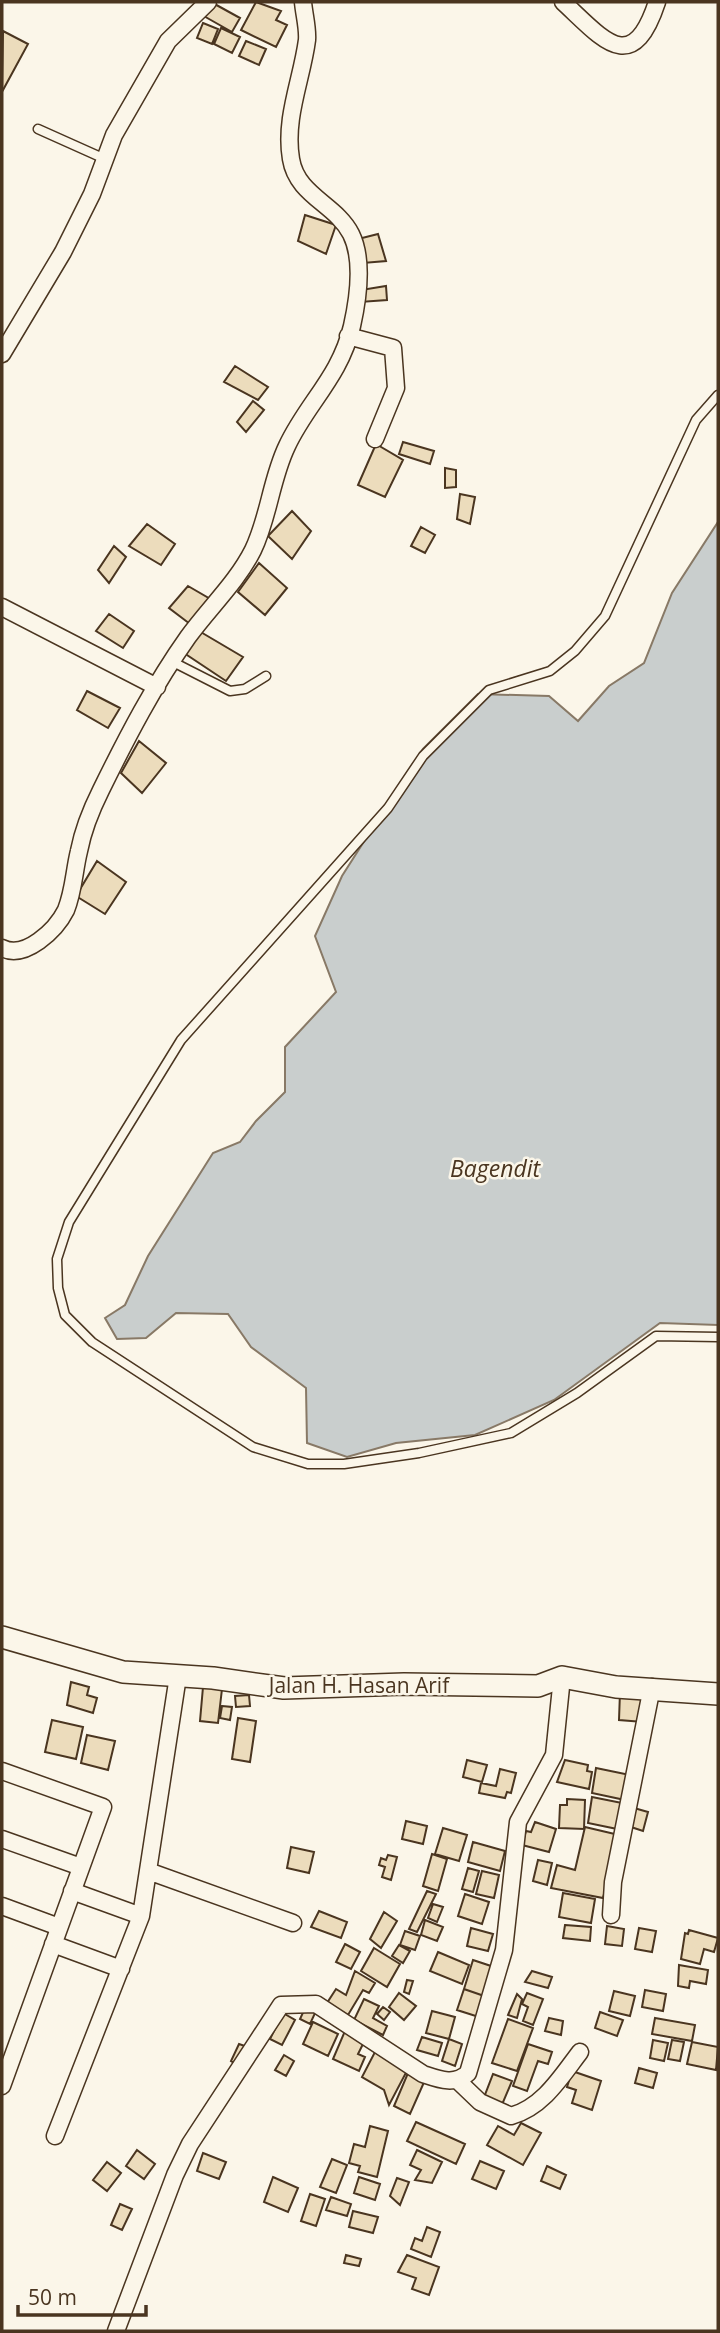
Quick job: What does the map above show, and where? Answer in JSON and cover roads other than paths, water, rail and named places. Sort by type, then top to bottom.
[{"type":"main road","name":"Jalan H. Hasan Arif","points":[[2,1637],[123,1672],[284,1688],[404,1684],[538,1686],[562,1677],[616,1687],[652,1687],[718,1693]]},
{"type":"street","points":[[2,354],[63,252],[92,194],[114,135],[168,41],[208,2]]},
{"type":"street","points":[[2,947],[9,951],[24,950],[45,936],[65,913],[74,887],[79,851],[94,803],[136,719],[253,550],[271,485],[288,443],[331,381],[348,336],[358,281],[357,253],[351,232],[301,184],[291,160],[290,122],[307,38],[303,2]]},
{"type":"street","points":[[563,2],[611,44],[623,47],[632,45],[644,34],[657,2]]},
{"type":"street","points":[[348,336],[393,348],[396,388],[375,439]]},
{"type":"street","points":[[2,607],[157,687]]},
{"type":"street","points":[[55,2136],[141,1916],[178,1676]]},
{"type":"street","points":[[116,2331],[180,2165],[281,2006],[316,2004],[423,2074],[440,2080],[457,2080],[468,2073],[504,1950],[518,1822],[554,1755],[562,1677]]},
{"type":"street","points":[[611,1915],[613,1882],[652,1687]]},
{"type":"street","points":[[2,1771],[103,1807],[2,2086]]},
{"type":"street","points":[[2,1839],[81,1867]]},
{"type":"street","points":[[148,1871],[293,1923]]},
{"type":"street","points":[[72,1891],[141,1916]]},
{"type":"street","points":[[2,1906],[59,1927]]},
{"type":"street","points":[[53,1944],[121,1969]]},
{"type":"street","points":[[457,2080],[480,2102],[511,2116],[521,2113],[547,2095],[580,2052]]},
{"type":"lane","points":[[38,129],[105,159]]},
{"type":"lane","points":[[718,395],[696,420],[606,616],[575,651],[550,671],[489,690],[423,756],[388,808],[352,851],[293,911],[235,982],[181,1040],[69,1222],[57,1259],[58,1288],[65,1315],[92,1342],[253,1447],[308,1464],[344,1464],[419,1453],[511,1433],[576,1393],[656,1336],[718,1337]]},
{"type":"lane","points":[[173,662],[230,691],[245,689],[266,676]]},
{"type":"water","name":"Bagendit","points":[[718,522],[718,1325],[660,1323],[554,1400],[475,1435],[396,1443],[347,1457],[307,1443],[306,1388],[251,1347],[228,1314],[176,1313],[146,1338],[117,1339],[105,1318],[125,1305],[148,1256],[213,1153],[240,1142],[256,1121],[285,1092],[285,1047],[336,992],[315,936],[342,876],[423,749],[478,694],[549,696],[578,721],[609,686],[644,663],[672,593]]}]
